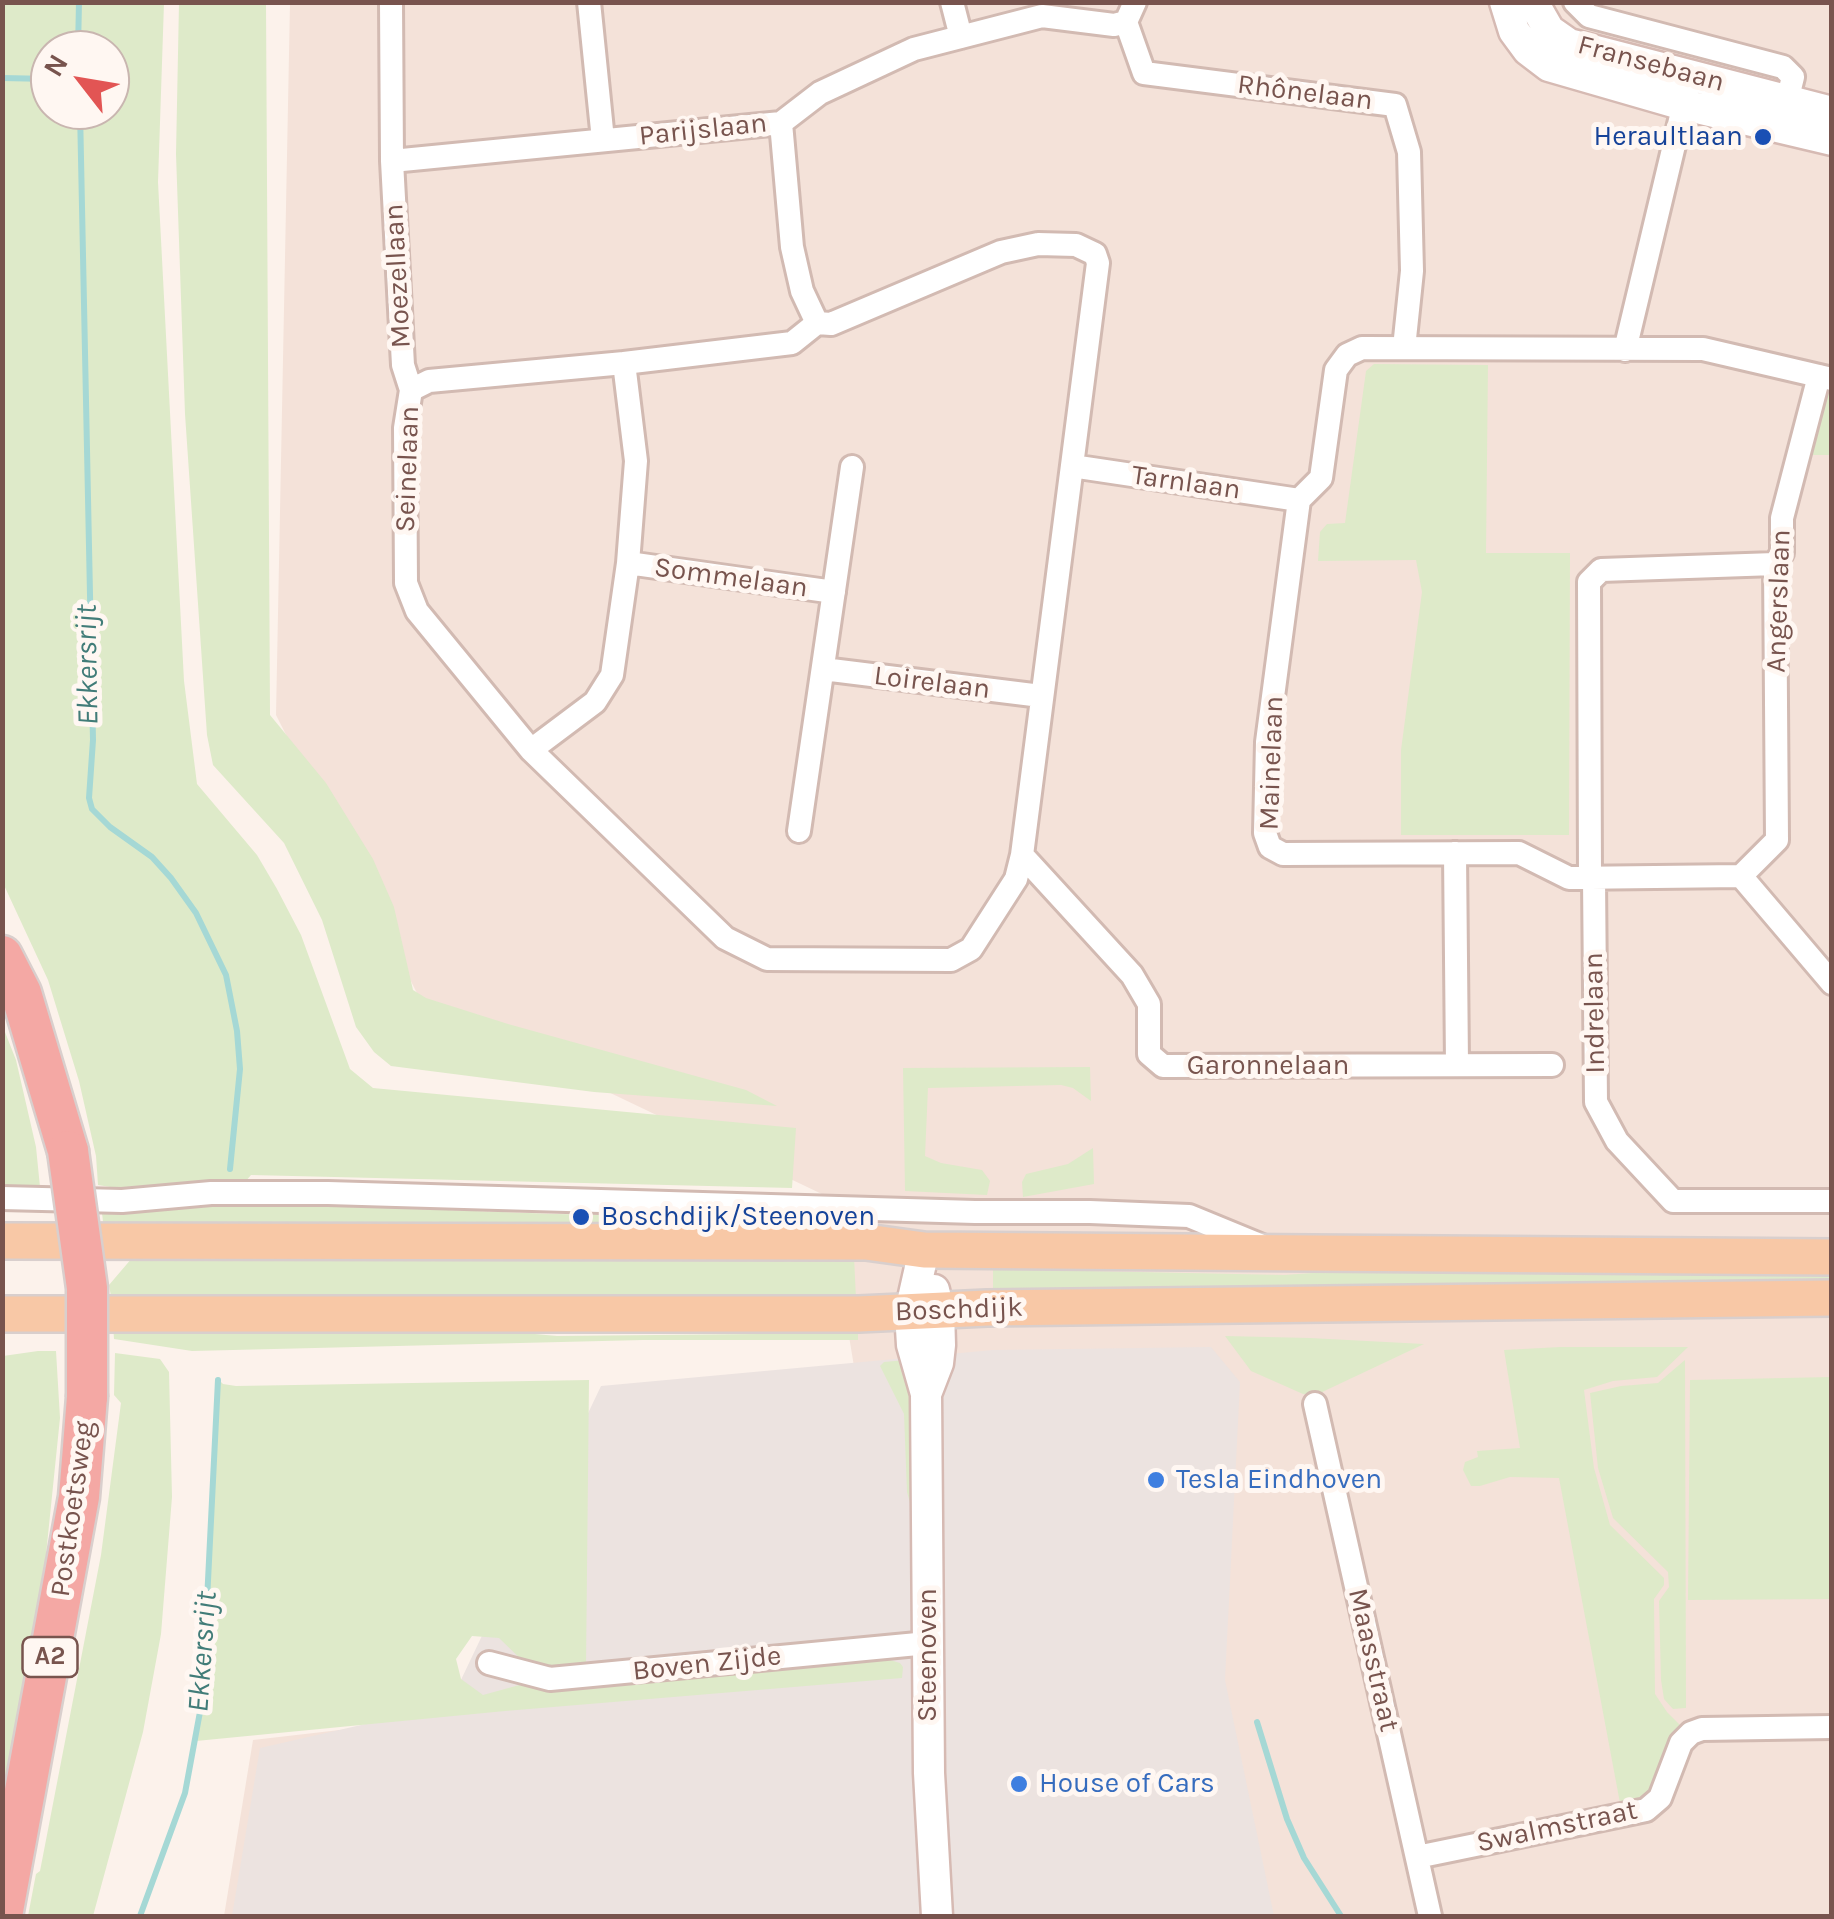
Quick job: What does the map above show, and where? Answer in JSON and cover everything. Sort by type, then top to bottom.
[{"type":"highway","name":"Postkoetsweg","points":[[2,956],[21,994],[68,1151],[88,1288],[87,1398],[79,1497],[2,1916]]},
{"type":"main road","name":"Boschdijk","points":[[2,1241],[866,1242],[924,1250],[1832,1256]]},
{"type":"main road","name":"Boschdijk","points":[[2,1314],[438,1316],[1832,1298]]},
{"type":"street","points":[[391,2],[392,161]]},
{"type":"street","points":[[588,2],[603,140]]},
{"type":"street","points":[[952,2],[961,36]]},
{"type":"street","name":"Fransebaan","points":[[1505,2],[1514,31],[1528,50],[1549,66],[1687,90],[1787,101],[1832,112]]},
{"type":"street","name":"Fransebaan","points":[[1533,2],[1549,30],[1569,44],[1832,140]]},
{"type":"street","name":"Fransebaan","points":[[1575,2],[1590,16],[1783,67],[1793,77],[1787,101]]},
{"type":"street","name":"Parijslaan","points":[[392,161],[781,123],[820,93],[914,49],[1042,16],[1114,25],[1131,12]]},
{"type":"street","name":"Rhônelaan","points":[[1131,12],[1144,72],[1394,105],[1408,152],[1412,271],[1404,348]]},
{"type":"street","points":[[1625,350],[1687,90]]},
{"type":"street","points":[[781,123],[792,247],[802,291],[817,324]]},
{"type":"street","name":"Moezellaan","points":[[392,161],[402,365],[411,390]]},
{"type":"street","name":"Seinelaan","points":[[1038,244],[1076,245],[1095,254],[1098,263],[1022,855],[1016,879],[971,949],[952,960],[767,959],[725,938],[531,750],[417,611],[406,584],[405,428],[411,390],[428,381],[624,363],[792,343],[817,324],[831,324],[1002,252],[1038,244]]},
{"type":"street","name":"Mainelaan","points":[[1741,876],[1570,878],[1519,853],[1283,854],[1270,847],[1266,833],[1266,742],[1300,500],[1321,478],[1336,370],[1347,355],[1362,348],[1703,349],[1825,378]]},
{"type":"street","name":"Sommelaan","points":[[531,750],[596,702],[612,675],[628,563],[636,461],[624,363]]},
{"type":"street","name":"Angerslaan","points":[[1741,876],[1778,840],[1775,564],[1782,553],[1782,518],[1825,378]]},
{"type":"street","name":"Tarnlaan","points":[[1072,466],[1300,500]]},
{"type":"street","points":[[799,831],[852,467]]},
{"type":"street","name":"Sommelaan","points":[[628,563],[834,592]]},
{"type":"street","name":"Indrelaan","points":[[1775,564],[1601,570],[1589,582],[1596,1102],[1617,1141],[1672,1202],[1832,1201]]},
{"type":"street","name":"Loirelaan","points":[[823,670],[1042,696]]},
{"type":"street","points":[[1454,853],[1457,1066]]},
{"type":"street","name":"Garonnelaan","points":[[1022,855],[1132,975],[1149,1004],[1148,1054],[1163,1066],[1552,1065]]},
{"type":"street","points":[[1741,876],[1832,983]]},
{"type":"street","name":"Boschdijk","points":[[2,1198],[122,1201],[210,1193],[328,1194],[1189,1216],[1280,1254]]},
{"type":"street","name":"Steenoven","points":[[924,1250],[925,1311],[912,1345],[926,1394],[929,1772],[938,1916]]},
{"type":"street","name":"Maasstraat","points":[[1315,1404],[1430,1916]]},
{"type":"street","name":"Boven Zijde","points":[[489,1663],[550,1679],[928,1643]]},
{"type":"street","name":"Swalmstraat","points":[[1418,1857],[1646,1810],[1660,1798],[1681,1743],[1702,1728],[1832,1727]]},
{"type":"shaded area","points":[[290,3],[1831,3],[1831,1916],[224,1916],[253,1740],[903,1665],[826,1196],[422,1003],[276,715]]},
{"type":"shaded area","points":[[1211,1347],[1240,1382],[1225,1680],[1274,1916],[232,1916],[260,1748],[449,1705],[601,1386],[993,1350]]},
{"type":"green space","points":[[2,3],[164,3],[158,182],[184,681],[197,784],[257,855],[277,889],[301,935],[350,1069],[373,1088],[796,1128],[792,1188],[251,1175],[245,1182],[135,1191],[98,1185],[96,1156],[79,1081],[48,980],[3,883]]},
{"type":"green space","points":[[179,3],[266,3],[270,715],[326,783],[373,859],[394,907],[413,990],[426,998],[508,1024],[746,1090],[777,1106],[594,1092],[391,1066],[374,1052],[356,1027],[322,920],[284,843],[213,765],[207,735],[185,414],[176,154]]},
{"type":"green space","points":[[1374,364],[1488,365],[1486,553],[1570,553],[1569,835],[1401,835],[1401,750],[1422,592],[1416,560],[1318,561],[1320,532],[1327,524],[1345,523],[1366,371]]},
{"type":"green space","points":[[1830,391],[1831,455],[1808,455],[1820,401]]},
{"type":"green space","points":[[3,1027],[16,1060],[36,1147],[40,1187],[3,1186]]},
{"type":"green space","points":[[1090,1067],[1091,1101],[1061,1085],[928,1088],[925,1156],[982,1170],[990,1181],[987,1195],[905,1191],[903,1068]]},
{"type":"green space","points":[[1093,1148],[1094,1184],[1023,1197],[1026,1174],[1068,1164]]},
{"type":"green space","points":[[230,1202],[556,1214],[851,1219],[851,1231],[104,1230],[102,1213]]},
{"type":"green space","points":[[138,1251],[854,1256],[856,1299],[112,1302],[109,1285]]},
{"type":"green space","points":[[1412,1266],[1831,1274],[1832,1281],[993,1297],[993,1269],[1284,1275]]},
{"type":"green space","points":[[113,1323],[436,1325],[557,1336],[858,1333],[858,1340],[643,1340],[192,1351],[114,1339]]},
{"type":"green space","points":[[1225,1336],[1424,1344],[1318,1394],[1303,1394],[1251,1371]]},
{"type":"green space","points":[[1688,1347],[1657,1377],[1613,1381],[1584,1390],[1594,1468],[1610,1525],[1664,1578],[1664,1585],[1654,1599],[1655,1694],[1681,1726],[1671,1738],[1652,1792],[1620,1803],[1559,1478],[1510,1477],[1471,1486],[1463,1470],[1465,1462],[1478,1457],[1477,1451],[1520,1448],[1504,1350]]},
{"type":"green space","points":[[56,1351],[60,1418],[44,1574],[3,1812],[3,1356]]},
{"type":"green space","points":[[115,1353],[160,1359],[169,1372],[172,1497],[161,1634],[143,1732],[93,1916],[28,1916],[101,1555],[121,1403],[114,1395]]},
{"type":"green space","points":[[906,1360],[914,1384],[916,1524],[907,1492],[904,1414],[880,1366]]},
{"type":"green space","points":[[1685,1360],[1686,1708],[1673,1709],[1664,1699],[1661,1680],[1659,1601],[1669,1587],[1668,1572],[1613,1518],[1598,1468],[1590,1393],[1658,1383]]},
{"type":"green space","points":[[1831,1377],[1831,1599],[1688,1600],[1690,1380]]},
{"type":"green space","points":[[219,1380],[236,1386],[589,1380],[586,1667],[567,1670],[527,1665],[499,1638],[472,1636],[456,1659],[461,1679],[483,1695],[523,1684],[559,1691],[883,1658],[900,1663],[902,1678],[196,1741]]},
{"type":"waterway","points":[[78,30],[79,2]]},
{"type":"waterway","points":[[2,78],[30,79]]},
{"type":"waterway","name":"Ekkersrijt","points":[[80,130],[93,740],[89,798],[92,809],[110,827],[152,857],[171,878],[196,913],[226,975],[240,1069],[230,1169]]},
{"type":"waterway","name":"Ekkersrijt","points":[[140,1916],[185,1793],[202,1701],[218,1380]]},
{"type":"waterway","points":[[1257,1722],[1287,1819],[1304,1858],[1341,1916]]},
{"type":"place","name":"Heraultlaan","points":[[1763,137]]},
{"type":"place","name":"Boschdijk/Steenoven","points":[[581,1217]]},
{"type":"place","name":"Tesla Eindhoven","points":[[1156,1480]]},
{"type":"place","name":"House of Cars","points":[[1019,1784]]}]
